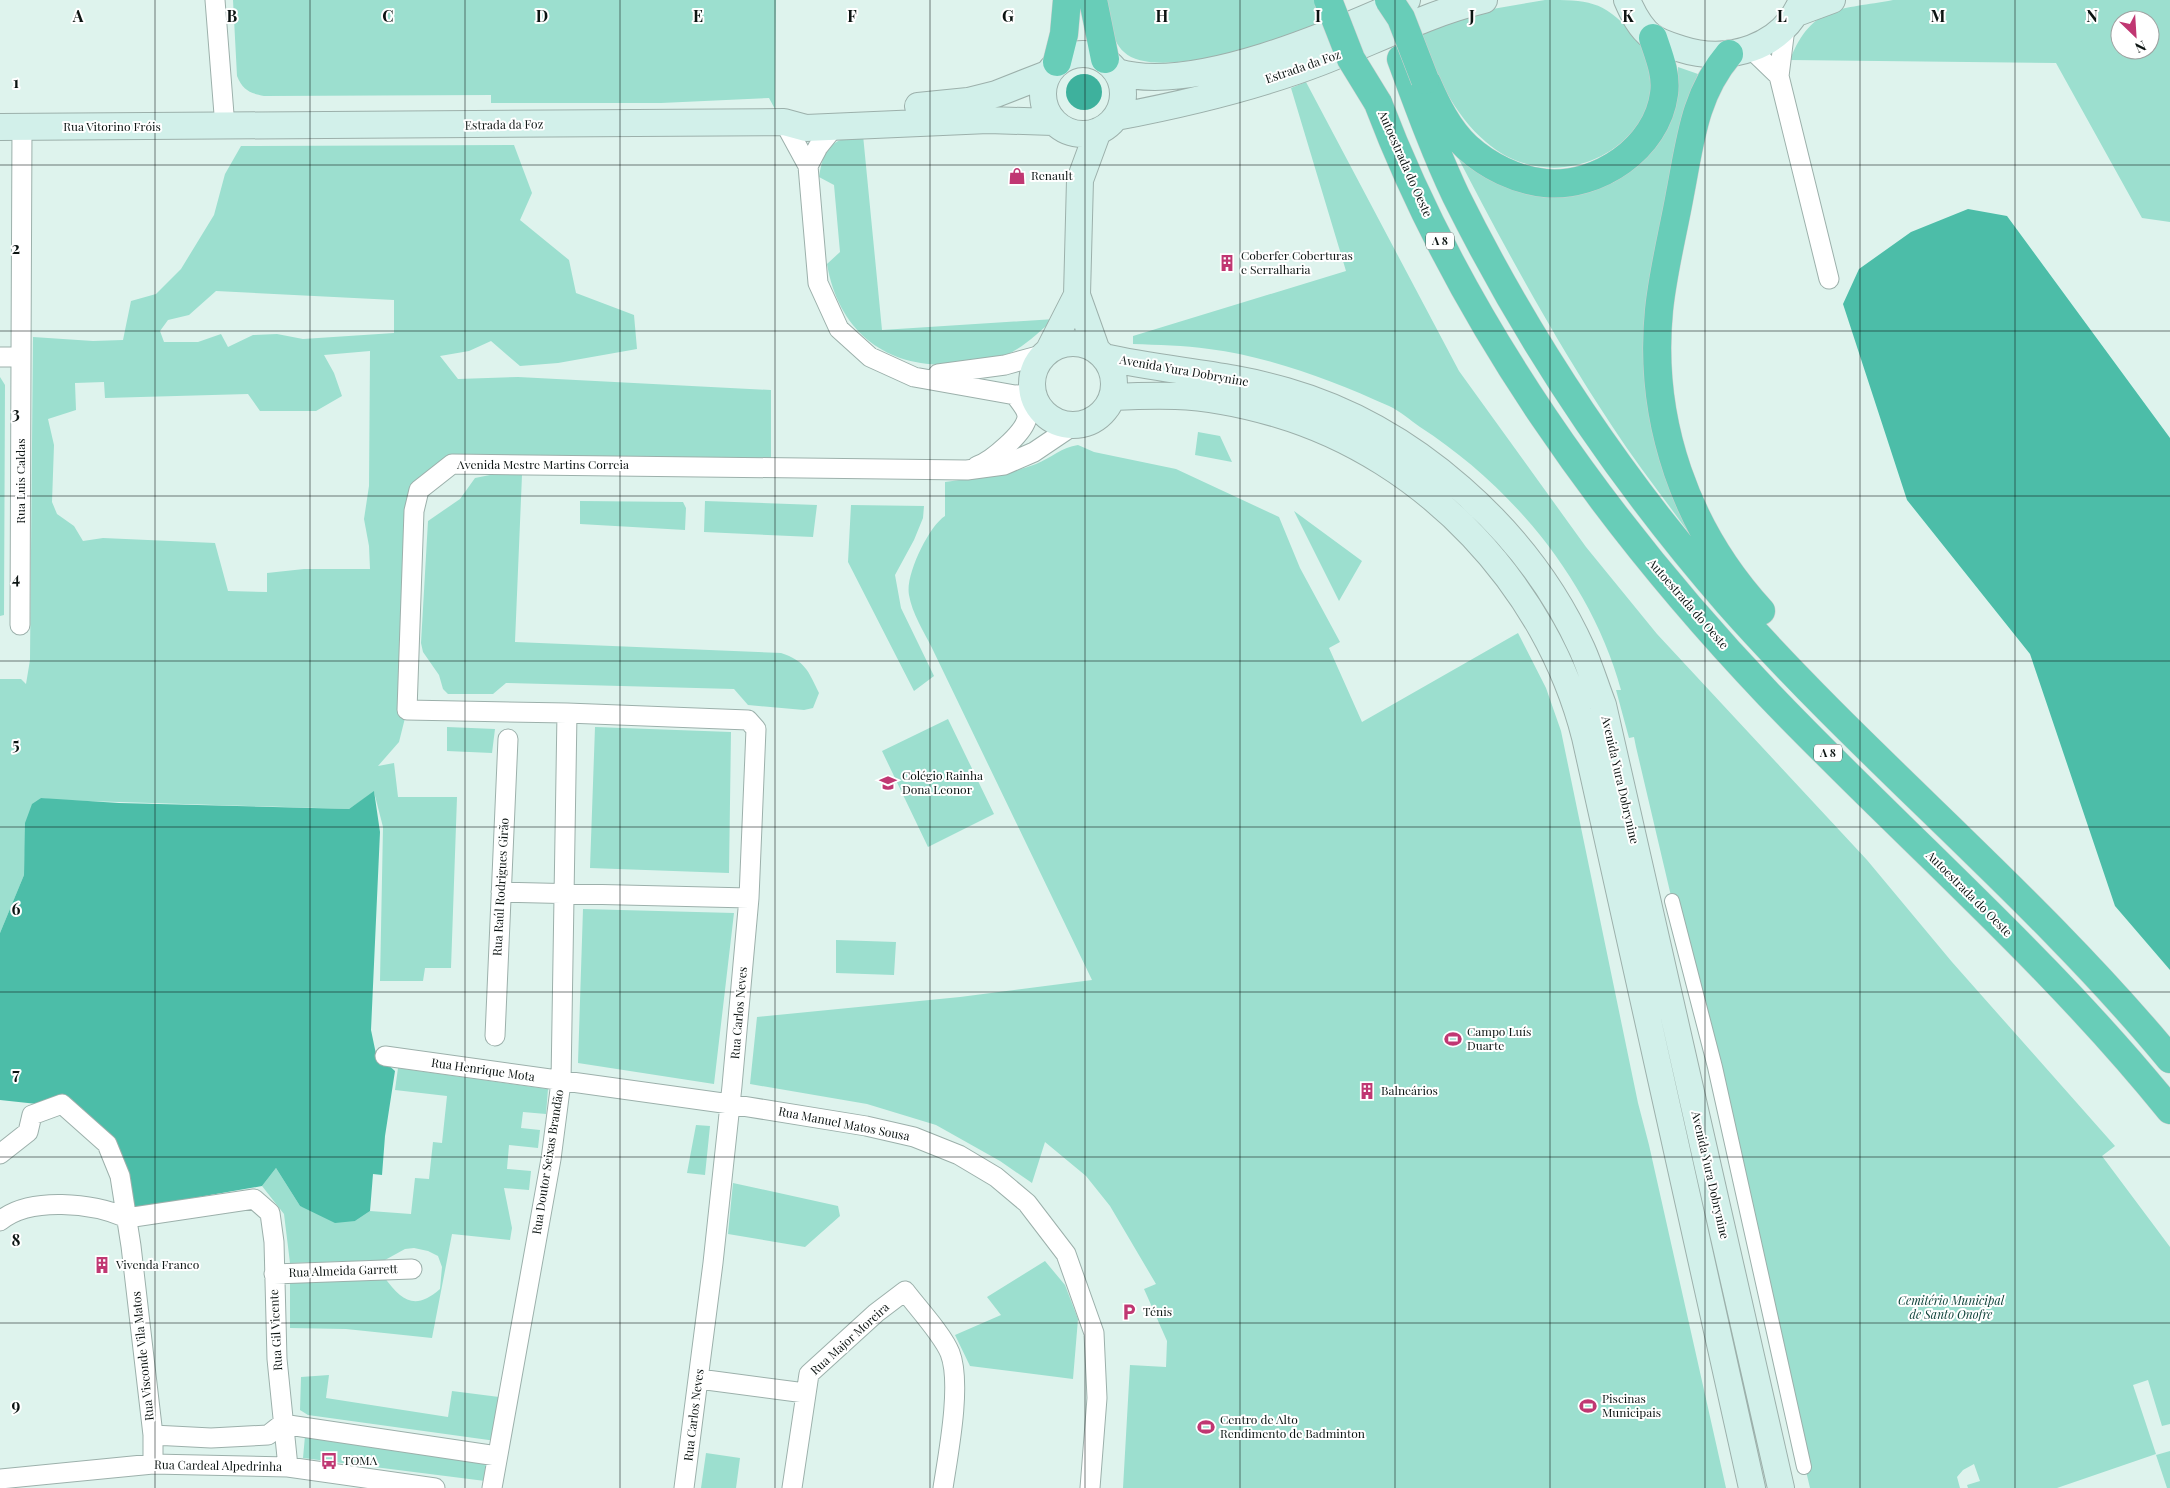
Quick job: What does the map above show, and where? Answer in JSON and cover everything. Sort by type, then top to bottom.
[{"type":"highway","points":[[1052,68],[1064,34],[1067,0]]},
{"type":"highway","points":[[1093,0],[1111,66]]},
{"type":"highway","points":[[1328,0],[1351,59],[1378,103]]},
{"type":"highway","name":"Autoestrada do Oeste","points":[[1345,0],[1378,103],[1413,187],[1473,300],[1553,430],[1635,542],[1680,597],[1771,697],[2057,982],[2104,1032],[2170,1110]]},
{"type":"highway","name":"A 8","points":[[1381,0],[1400,59],[1455,193],[1521,318],[1595,433],[1675,540],[1730,605],[1896,776],[2090,970],[2170,1058]]},
{"type":"highway","points":[[1389,0],[1401,18],[1437,107],[1466,146],[1504,172],[1546,183],[1590,177],[1610,168],[1640,145],[1651,130],[1661,109],[1664,93],[1665,80],[1653,38]]},
{"type":"highway","points":[[1740,52],[1710,79],[1695,120],[1662,287],[1657,362],[1662,413],[1675,466],[1694,514],[1722,563],[1745,594],[1868,730],[1896,776]]},
{"type":"main road","name":"Estrada da Foz","points":[[1111,66],[1144,77],[1199,72],[1233,65],[1310,40],[1407,0]]},
{"type":"main road","name":"Estrada da Foz","points":[[1107,124],[1236,89],[1320,62],[1424,18],[1484,0]]},
{"type":"main road","points":[[1623,3],[1640,26],[1653,38],[1690,52],[1740,52],[1769,40],[1795,14],[1832,0]]},
{"type":"main road","points":[[1077,295],[1047,352],[1033,372],[1024,394],[1048,417],[1060,423],[1074,425],[1095,419],[1103,412],[1112,397],[1113,376],[1101,354],[1077,295],[1080,180],[1058,126],[1046,112],[1042,99],[1043,86],[1052,68],[1068,56],[1081,53],[1093,54],[1111,66],[1124,94],[1122,106],[1107,124],[1080,180]]},
{"type":"main road","name":"Estrada da Foz","points":[[225,127],[784,122],[806,116],[968,101],[1006,91],[1052,68]]},
{"type":"main road","name":"Estrada da Foz","points":[[784,122],[806,128],[988,120],[1058,126]]},
{"type":"main road","points":[[1058,126],[1075,134],[1087,134],[1107,124]]},
{"type":"main road","name":"Rua Vitorino Fróis","points":[[11,127],[225,127]]},
{"type":"main road","points":[[1047,352],[1060,345],[1073,342],[1086,345],[1101,354]]},
{"type":"main road","name":"Avenida Yura Dobrynine","points":[[1101,354],[1155,367],[1224,376],[1287,391],[1347,413],[1402,444],[1453,479],[1497,525],[1526,560],[1561,610],[1582,648],[1603,705],[1781,1488]]},
{"type":"main road","name":"Avenida Yura Dobrynine","points":[[1112,397],[1194,398],[1277,414],[1331,435],[1379,461],[1436,500],[1480,543],[1515,587],[1537,622],[1558,660],[1578,709],[1586,736],[1752,1488]]},
{"type":"street","points":[[215,0],[225,127]]},
{"type":"street","points":[[1795,14],[1779,76],[1829,280]]},
{"type":"street","points":[[1740,52],[1779,76]]},
{"type":"street","points":[[784,122],[808,166],[818,283],[839,329],[870,358],[914,377],[1024,394]]},
{"type":"street","points":[[808,166],[818,147],[835,126]]},
{"type":"street","name":"Rua Luis Caldas","points":[[11,127],[22,357],[20,626]]},
{"type":"street","points":[[914,377],[1001,366],[1047,352]]},
{"type":"street","points":[[0,357],[22,357]]},
{"type":"street","name":"Avenida Mestre Martins Correia","points":[[967,470],[981,465],[994,456],[1024,427],[1027,417],[1024,394]]},
{"type":"street","name":"Avenida Mestre Martins Correia","points":[[567,713],[407,710],[414,511],[419,490],[452,464],[967,470],[1004,465],[1034,452],[1074,425]]},
{"type":"street","name":"Rua Doutor Seixas Brandão","points":[[492,1488],[551,1159],[561,1082],[567,713]]},
{"type":"street","name":"Rua Carlos Neves","points":[[567,713],[748,720],[756,728],[749,898],[730,1104],[699,1379],[684,1488]]},
{"type":"street","name":"Rua Raúl Rodrigues Girão","points":[[494,1036],[508,739]]},
{"type":"street","points":[[501,892],[749,898]]},
{"type":"street","points":[[1672,901],[1716,1067],[1804,1467]]},
{"type":"street","name":"Rua Henrique Mota","points":[[385,1056],[730,1104]]},
{"type":"street","name":"Rua Visconde Vila Matos","points":[[0,1154],[28,1132],[32,1115],[62,1104],[107,1144],[120,1176],[127,1218],[153,1435],[153,1464]]},
{"type":"street","name":"Rua Manuel Matos Sousa","points":[[730,1104],[866,1126],[914,1137],[967,1160],[996,1177],[1027,1203],[1066,1254],[1094,1333],[1097,1398],[1090,1488]]},
{"type":"street","name":"Rua Gil Vicente","points":[[127,1218],[254,1199],[270,1213],[274,1242],[282,1424],[288,1467]]},
{"type":"street","points":[[0,1221],[10,1213],[39,1206],[75,1205],[111,1211],[127,1218]]},
{"type":"street","name":"Rua Almeida Garrett","points":[[274,1274],[412,1269]]},
{"type":"street","name":"Rua Major Moreira","points":[[792,1488],[808,1374],[876,1312],[905,1291],[950,1353],[953,1372],[953,1402],[944,1488]]},
{"type":"street","points":[[699,1379],[804,1393]]},
{"type":"street","points":[[153,1435],[211,1438],[268,1435],[282,1424],[497,1456]]},
{"type":"street","name":"Rua Cardeal Alpedrinha","points":[[0,1479],[153,1464],[288,1467],[370,1484],[435,1488]]},
{"type":"green space","points":[[233,0],[776,0],[775,109],[769,98],[661,103],[491,103],[491,95],[264,96],[254,94],[242,85],[237,76]]},
{"type":"green space","points":[[1102,0],[1315,0],[1324,27],[1221,55],[1191,61],[1163,63],[1140,60],[1124,52],[1113,35]]},
{"type":"green space","points":[[1545,0],[1593,4],[1612,14],[1622,22],[1638,42],[1649,60],[1654,77],[1648,106],[1632,132],[1617,146],[1599,157],[1580,164],[1561,167],[1541,167],[1522,163],[1503,154],[1474,131],[1446,92],[1432,63],[1421,33],[1475,12]]},
{"type":"green space","points":[[1893,0],[2170,0],[2170,222],[2142,218],[2056,63],[1790,60],[1808,28],[1830,13]]},
{"type":"green space","points":[[1678,67],[1698,74],[1679,146],[1662,232],[1670,483],[1689,533],[1621,440],[1569,359],[1510,255],[1454,150],[1572,195],[1593,191],[1614,182],[1632,170],[1651,151],[1676,97]]},
{"type":"green space","name":"Cemitério Municipal de Santo Onofre","points":[[1306,82],[1459,371],[1586,547],[1657,634],[1867,860],[1952,962],[2115,1146],[2102,1156],[2170,1247],[2170,1424],[2162,1426],[2148,1380],[2133,1385],[2156,1454],[2057,1488],[1968,1488],[1967,1485],[1980,1481],[1974,1464],[1963,1470],[1957,1477],[1960,1488],[1810,1488],[1634,737],[1629,738],[1616,690],[1621,690],[1608,650],[1590,612],[1569,576],[1517,508],[1487,478],[1454,451],[1393,408],[1301,371],[1255,358],[1200,348],[1133,344],[1133,336],[1346,271],[1291,88]]},
{"type":"green space","points":[[863,135],[882,330],[1055,319],[1026,343],[1006,355],[998,358],[945,365],[920,363],[897,357],[877,346],[859,332],[845,313],[834,291],[827,264],[840,252],[834,185],[819,177],[824,158],[831,146],[844,139]]},
{"type":"green space","points":[[514,145],[532,193],[520,220],[569,260],[576,293],[634,315],[637,349],[558,363],[520,366],[491,341],[469,351],[440,356],[458,379],[518,377],[771,390],[771,468],[452,464],[419,490],[407,710],[399,742],[378,766],[394,763],[398,797],[457,797],[451,968],[425,968],[423,981],[380,981],[383,827],[374,792],[349,809],[41,798],[26,823],[24,875],[0,933],[0,679],[21,679],[26,684],[30,660],[33,337],[93,341],[123,340],[131,301],[156,294],[181,269],[214,215],[225,174],[241,146]],"holes":[[[216,291],[394,300],[394,333],[303,339],[277,334],[253,335],[228,347],[221,334],[198,342],[164,342],[160,331],[168,320],[189,315]],[[370,351],[369,486],[364,519],[369,546],[370,569],[304,569],[267,573],[267,592],[228,591],[215,543],[103,538],[83,541],[74,526],[57,514],[52,502],[54,445],[48,419],[76,410],[75,383],[104,382],[105,398],[248,394],[260,411],[316,411],[342,396],[334,373],[324,355]]]},
{"type":"green space","points":[[0,377],[5,385],[4,615],[0,616]]},
{"type":"green space","points":[[1198,432],[1220,436],[1232,462],[1195,455]]},
{"type":"green space","points":[[1078,445],[1094,452],[1176,469],[1279,517],[1300,568],[1340,642],[1329,648],[1362,722],[1518,633],[1546,688],[1561,731],[1638,1103],[1726,1488],[1123,1488],[1130,1365],[1166,1367],[1167,1341],[1144,1289],[1156,1284],[1110,1206],[1086,1176],[1045,1142],[1032,1183],[1000,1161],[936,1125],[867,1104],[750,1084],[757,1017],[960,997],[1092,980],[919,622],[909,595],[914,564],[932,530],[945,516],[945,482],[1014,471],[1036,464],[1067,448]]},
{"type":"green space","points":[[490,475],[522,475],[515,642],[781,653],[796,659],[808,672],[819,693],[813,708],[804,710],[748,705],[734,689],[506,683],[493,694],[448,694],[443,689],[439,675],[423,652],[421,643],[428,521],[460,499],[475,478]]},
{"type":"green space","points":[[580,501],[683,502],[686,508],[685,530],[580,524]]},
{"type":"green space","points":[[705,501],[817,505],[813,537],[704,532]]},
{"type":"green space","points":[[851,505],[924,506],[923,518],[914,540],[895,575],[901,608],[934,676],[914,691],[848,562]]},
{"type":"green space","points":[[1294,511],[1362,561],[1339,601]]},
{"type":"green space","points":[[948,719],[994,814],[928,847],[882,751]]},
{"type":"green space","points":[[447,727],[495,729],[492,753],[447,751]]},
{"type":"green space","points":[[595,727],[731,732],[729,873],[590,868]]},
{"type":"green space","points":[[583,909],[734,913],[714,1084],[578,1063]]},
{"type":"green space","points":[[836,940],[896,942],[894,975],[836,973]]},
{"type":"green space","points":[[398,1068],[548,1089],[546,1114],[523,1112],[521,1128],[540,1130],[538,1148],[509,1145],[507,1169],[531,1171],[529,1190],[504,1188],[512,1228],[510,1240],[452,1234],[432,1338],[346,1329],[290,1328],[290,1283],[384,1277],[403,1297],[416,1301],[431,1296],[440,1289],[442,1267],[438,1256],[428,1251],[414,1248],[405,1249],[385,1260],[290,1263],[284,1214],[262,1186],[276,1168],[300,1206],[355,1221],[370,1211],[411,1214],[415,1178],[429,1179],[433,1142],[442,1143],[447,1096],[395,1090]]},
{"type":"green space","points":[[696,1125],[710,1126],[705,1175],[687,1173]]},
{"type":"green space","points":[[733,1183],[838,1206],[840,1216],[805,1247],[728,1234]]},
{"type":"green space","points":[[1045,1261],[1065,1285],[1078,1319],[1073,1379],[970,1366],[955,1335],[1001,1315],[987,1297]]},
{"type":"green space","points":[[329,1375],[326,1398],[448,1417],[452,1391],[507,1398],[496,1441],[308,1415],[300,1410],[301,1377]]},
{"type":"green space","points":[[305,1436],[491,1459],[493,1482],[303,1458]]},
{"type":"green space","points":[[2170,1451],[2170,1488],[2167,1488],[2156,1455]]},
{"type":"green space","points":[[706,1453],[740,1458],[736,1488],[701,1488]]},
{"type":"shaded area","points":[[1084,74],[1091,75],[1097,79],[1101,85],[1101,99],[1097,105],[1091,109],[1084,110],[1077,109],[1071,105],[1067,99],[1066,92],[1067,85],[1071,79],[1077,75]]},
{"type":"shaded area","points":[[1968,209],[2007,216],[2170,438],[2170,970],[2115,906],[2030,654],[1907,500],[1843,304],[1859,269],[1911,232]]},
{"type":"shaded area","points":[[374,791],[380,832],[371,1030],[376,1054],[395,1071],[385,1136],[382,1175],[373,1174],[370,1211],[355,1221],[335,1223],[300,1206],[276,1168],[262,1186],[130,1209],[116,1168],[65,1107],[0,1100],[0,933],[24,875],[25,823],[32,804],[41,798],[119,803],[349,809]]},
{"type":"place","name":"Renault","points":[[1017,176]]},
{"type":"place","name":"Coberfer Coberturas e Serralharia","points":[[1227,263]]},
{"type":"place","name":"Colégio Rainha Dona Leonor","points":[[888,783]]},
{"type":"place","name":"Campo Luís Duarte","points":[[1453,1039]]},
{"type":"place","name":"Balneários","points":[[1367,1091]]},
{"type":"place","name":"Vivenda Franco","points":[[102,1265]]},
{"type":"place","name":"Ténis","points":[[1129,1312]]},
{"type":"place","name":"Piscinas Municipais","points":[[1588,1406]]},
{"type":"place","name":"Centro de Alto Rendimento de Badminton","points":[[1206,1427]]},
{"type":"place","name":"TOMA","points":[[329,1461]]}]
